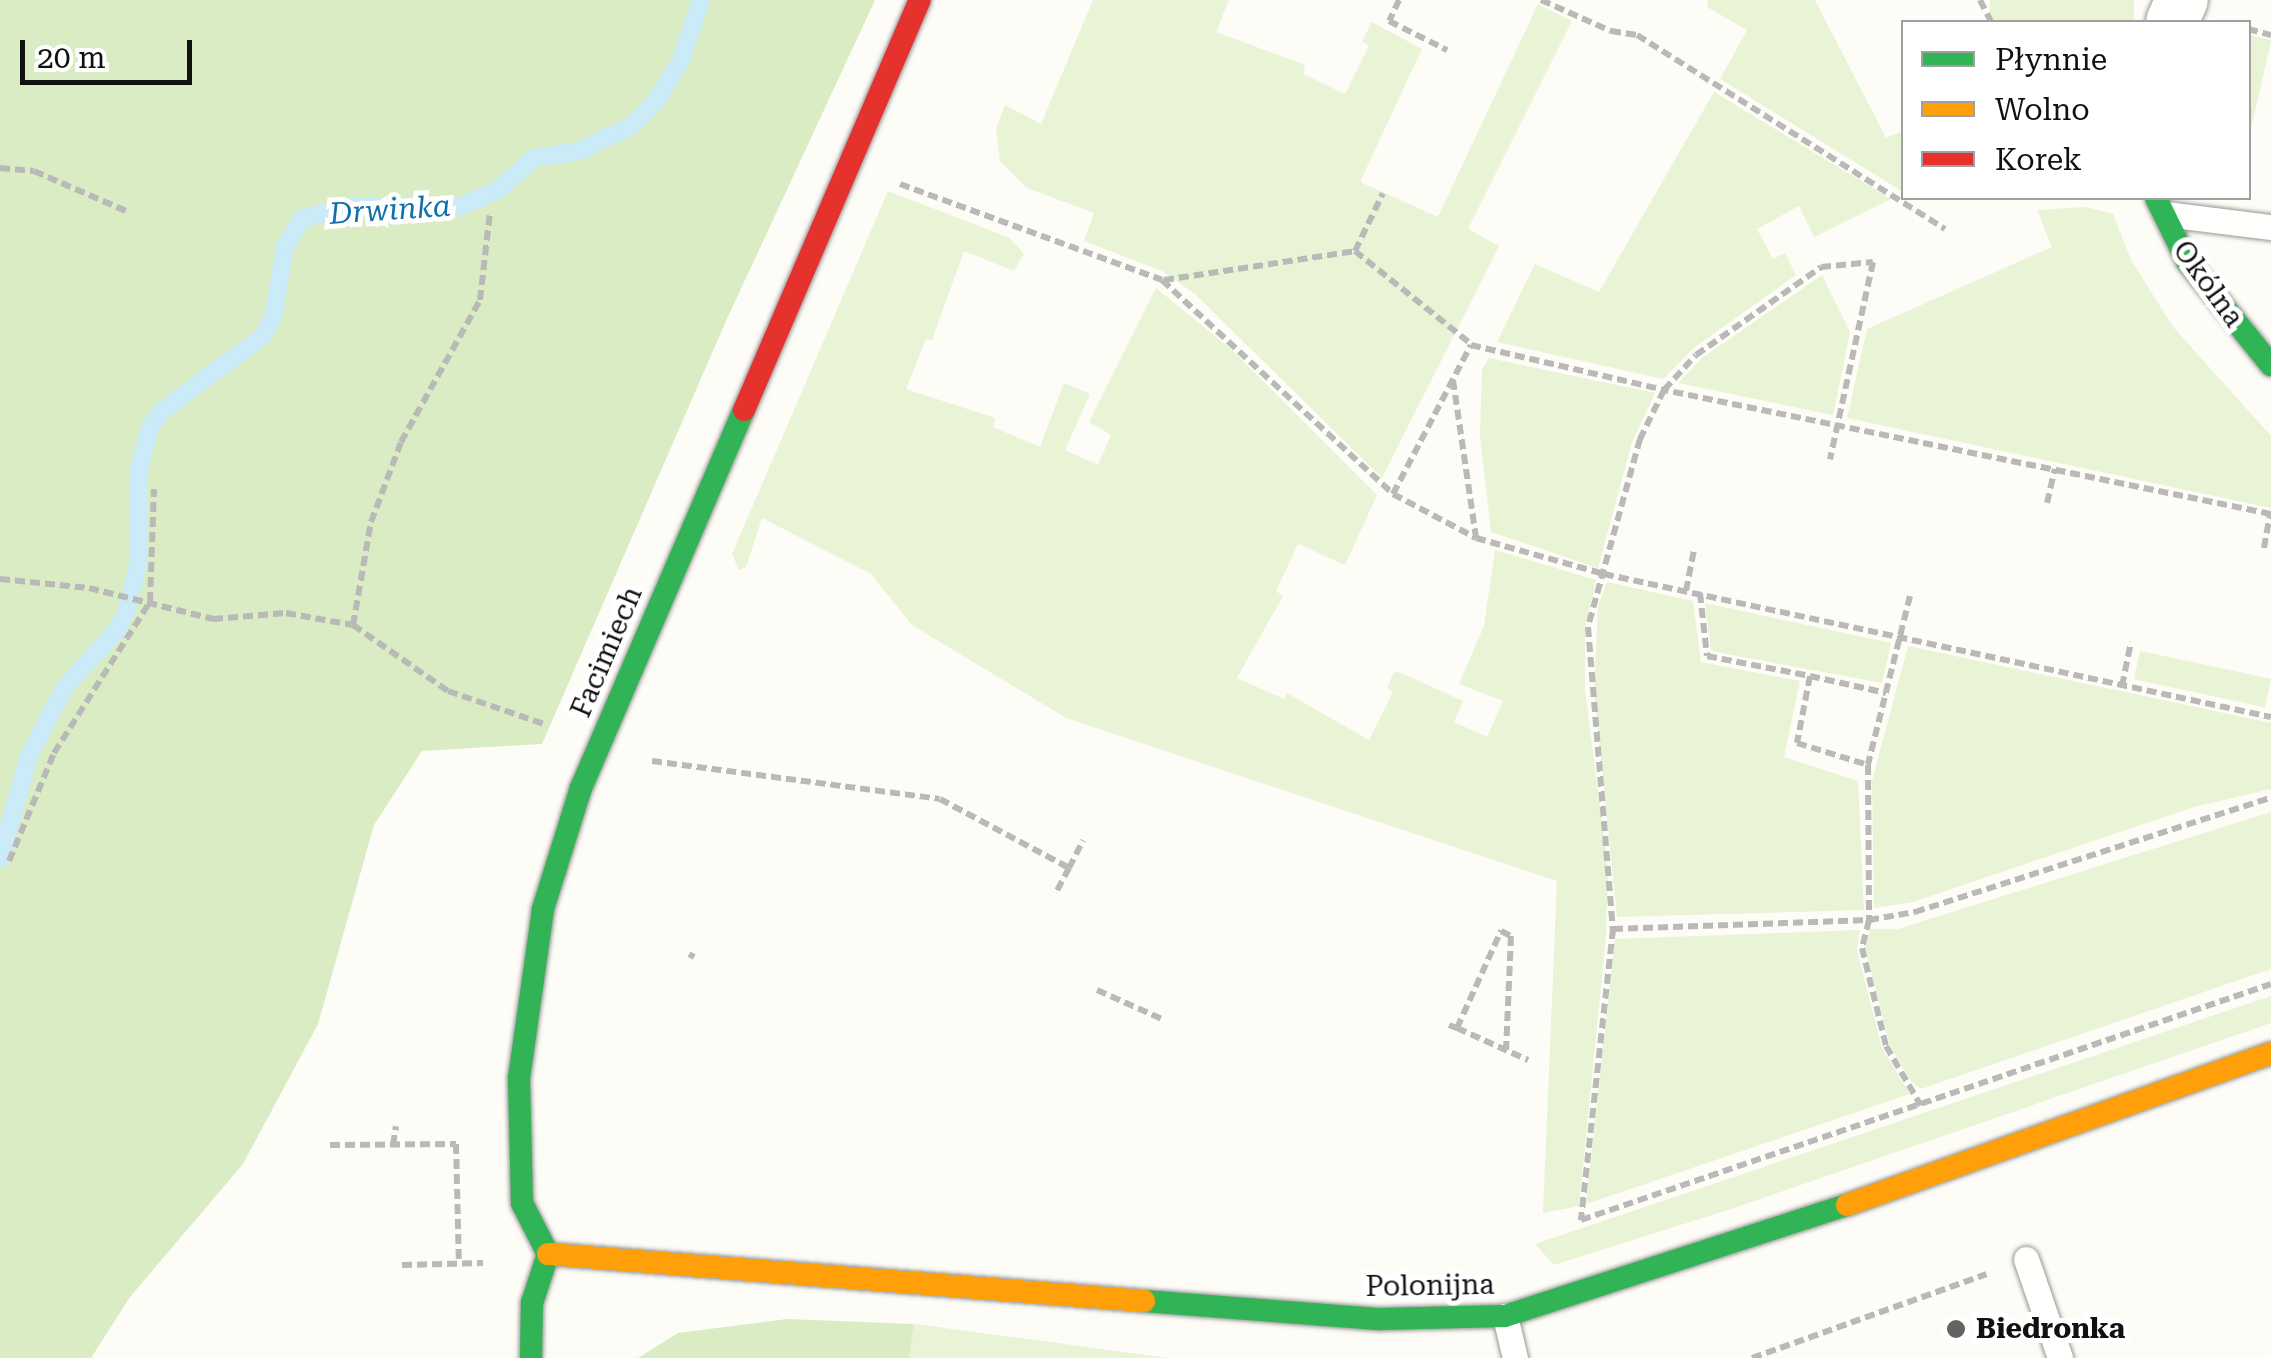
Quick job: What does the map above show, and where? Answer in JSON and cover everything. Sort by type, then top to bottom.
[{"type":"street","name":"Facimiech","points":[[548,1254],[522,1203],[518,1161],[526,988],[566,828],[920,0]]},
{"type":"street","name":"Okólna","points":[[2159,205],[2187,261],[2271,364]]},
{"type":"street","name":"Polonijna","points":[[548,1254],[1380,1320],[1506,1316],[1825,1213],[2271,1053]]},
{"type":"street","points":[[532,1358],[532,1303],[548,1254]]},
{"type":"lane","points":[[2159,205],[2271,228]]},
{"type":"lane","points":[[2026,1260],[2060,1358]]},
{"type":"lane","points":[[1506,1316],[1515,1358]]},
{"type":"path","points":[[1399,0],[1389,21],[1447,50]]},
{"type":"path","points":[[1540,0],[1637,35],[1946,230]]},
{"type":"path","points":[[0,168],[34,171],[126,211]]},
{"type":"path","points":[[896,182],[1162,280],[1393,494],[1476,538],[1604,574],[2271,717]]},
{"type":"path","points":[[1355,251],[1383,192]]},
{"type":"path","points":[[353,624],[371,522],[401,442],[480,300],[490,212]]},
{"type":"path","points":[[1162,280],[1355,251],[1472,345],[1664,390],[2271,514],[2264,548]]},
{"type":"path","points":[[1830,459],[1873,262],[1821,267],[1696,355],[1664,390],[1640,439],[1588,627],[1589,690],[1610,844],[1613,929],[1581,1220],[2271,984]]},
{"type":"path","points":[[1393,494],[1472,345]]},
{"type":"path","points":[[1453,379],[1476,538]]},
{"type":"path","points":[[2047,504],[2054,469]]},
{"type":"path","points":[[9,862],[54,753],[150,602],[154,489]]},
{"type":"path","points":[[1686,590],[1694,550]]},
{"type":"path","points":[[0,579],[89,588],[213,619],[286,614],[353,624],[448,691],[600,744]]},
{"type":"path","points":[[1700,593],[1706,656],[1887,693]]},
{"type":"path","points":[[1910,596],[1868,765],[1869,920],[1862,948],[1882,1033],[1921,1106]]},
{"type":"path","points":[[2122,686],[2131,642]]},
{"type":"path","points":[[1810,676],[1797,743],[1868,765]]},
{"type":"path","points":[[636,760],[940,799],[1069,868]]},
{"type":"path","points":[[1613,929],[1869,920],[1915,912],[2271,798]]},
{"type":"path","points":[[1056,892],[1083,840]]},
{"type":"path","points":[[1506,1050],[1511,936],[1501,931],[1453,1026],[1528,1060]]},
{"type":"path","points":[[1096,990],[1164,1020]]},
{"type":"path","points":[[393,1145],[396,1126]]},
{"type":"path","points":[[330,1145],[456,1144],[460,1264]]},
{"type":"path","points":[[1752,1358],[2026,1260]]},
{"type":"path","points":[[402,1266],[483,1263]]},
{"type":"green space","points":[[0,0],[875,0],[726,321],[542,744],[422,751],[374,825],[318,1024],[243,1164],[130,1297],[91,1358],[0,1358]]},
{"type":"green space","points":[[1093,0],[1229,0],[1216,32],[1305,65],[1303,74],[1345,94],[1369,46],[1362,41],[1372,22],[1422,49],[1360,182],[1438,217],[1538,4],[1572,21],[1468,229],[1499,246],[1382,478],[1195,294],[1162,271],[1084,241],[1094,213],[1027,188],[1000,161],[996,129],[1005,105],[1041,124]]},
{"type":"green space","points":[[1708,0],[1815,0],[1886,138],[1901,134],[1901,191],[1720,79],[1747,30],[1707,7]]},
{"type":"green space","points":[[1990,0],[2134,0],[2134,20],[1990,20]]},
{"type":"green space","points":[[2251,35],[2271,42],[2251,129]]},
{"type":"green space","points":[[1714,92],[1891,199],[1814,237],[1799,206],[1757,229],[1773,259],[1785,253],[1796,275],[1695,347],[1663,379],[1497,342],[1535,264],[1599,292]]},
{"type":"green space","points":[[888,191],[1010,238],[1024,254],[1014,271],[964,251],[932,340],[926,339],[906,389],[995,418],[993,427],[1040,447],[1064,383],[1090,394],[1065,450],[1098,465],[1111,435],[1089,422],[1156,288],[1231,349],[1377,495],[1345,565],[1298,544],[1276,591],[1283,596],[1237,678],[1284,699],[1287,693],[1369,740],[1393,692],[1387,688],[1394,672],[1401,673],[1463,701],[1454,722],[1487,737],[1503,701],[1459,684],[1484,626],[1495,550],[1596,580],[1585,627],[1585,690],[1608,868],[1606,937],[1579,1206],[1543,1213],[1557,881],[1066,718],[912,625],[871,574],[762,518],[746,567],[739,570],[732,554]]},
{"type":"green space","points":[[2086,207],[2113,214],[2131,260],[2174,328],[2271,436],[2271,508],[1847,418],[1867,329],[2052,247],[2037,210]]},
{"type":"green space","points":[[1822,275],[1850,332],[1833,415],[1678,383],[1702,358]]},
{"type":"green space","points":[[1489,358],[1655,393],[1632,442],[1598,568],[1491,532],[1480,435],[1482,370]]},
{"type":"green space","points":[[1607,582],[1693,601],[1701,662],[1800,681],[1784,757],[1858,781],[1864,910],[1617,917],[1594,691],[1598,606]]},
{"type":"green space","points":[[1705,603],[1891,643],[1882,683],[1711,651]]},
{"type":"green space","points":[[1908,646],[2271,723],[2271,789],[2194,807],[1913,902],[1874,908],[1872,781]]},
{"type":"green space","points":[[2140,651],[2271,679],[2265,707],[2134,679]]},
{"type":"green space","points":[[2271,812],[2271,969],[1921,1089],[1911,1081],[1890,1046],[1865,948],[1870,929],[1898,929]]},
{"type":"green space","points":[[1860,930],[1857,950],[1882,1048],[1910,1094],[1586,1204],[1615,939]]},
{"type":"green space","points":[[2271,996],[2271,1023],[1731,1209],[1554,1265],[1535,1244]]},
{"type":"green space","points":[[787,1319],[914,1324],[909,1358],[638,1358],[678,1333]]},
{"type":"green space","points":[[915,1324],[1169,1358],[909,1358]]},
{"type":"waterway","name":"Drwinka","points":[[0,859],[29,756],[64,688],[117,630],[128,607],[138,563],[139,470],[150,427],[163,410],[264,335],[274,313],[285,246],[302,219],[346,207],[461,206],[497,191],[534,158],[579,151],[631,126],[657,100],[681,60],[701,0]]},
{"type":"traffic: fast","points":[[2157,200],[2187,261],[2271,365]]},
{"type":"traffic: fast","points":[[531,1358],[532,1303],[548,1254],[522,1203],[519,1078],[543,909],[581,788],[744,410]]},
{"type":"traffic: fast","points":[[1144,1301],[1380,1319],[1505,1316],[1847,1205]]},
{"type":"traffic: slow","points":[[1847,1205],[2271,1053]]},
{"type":"traffic: slow","points":[[548,1254],[1144,1301]]},
{"type":"traffic: jam","points":[[744,410],[920,0]]},
{"type":"place","name":"Biedronka","points":[[1956,1329]]}]
